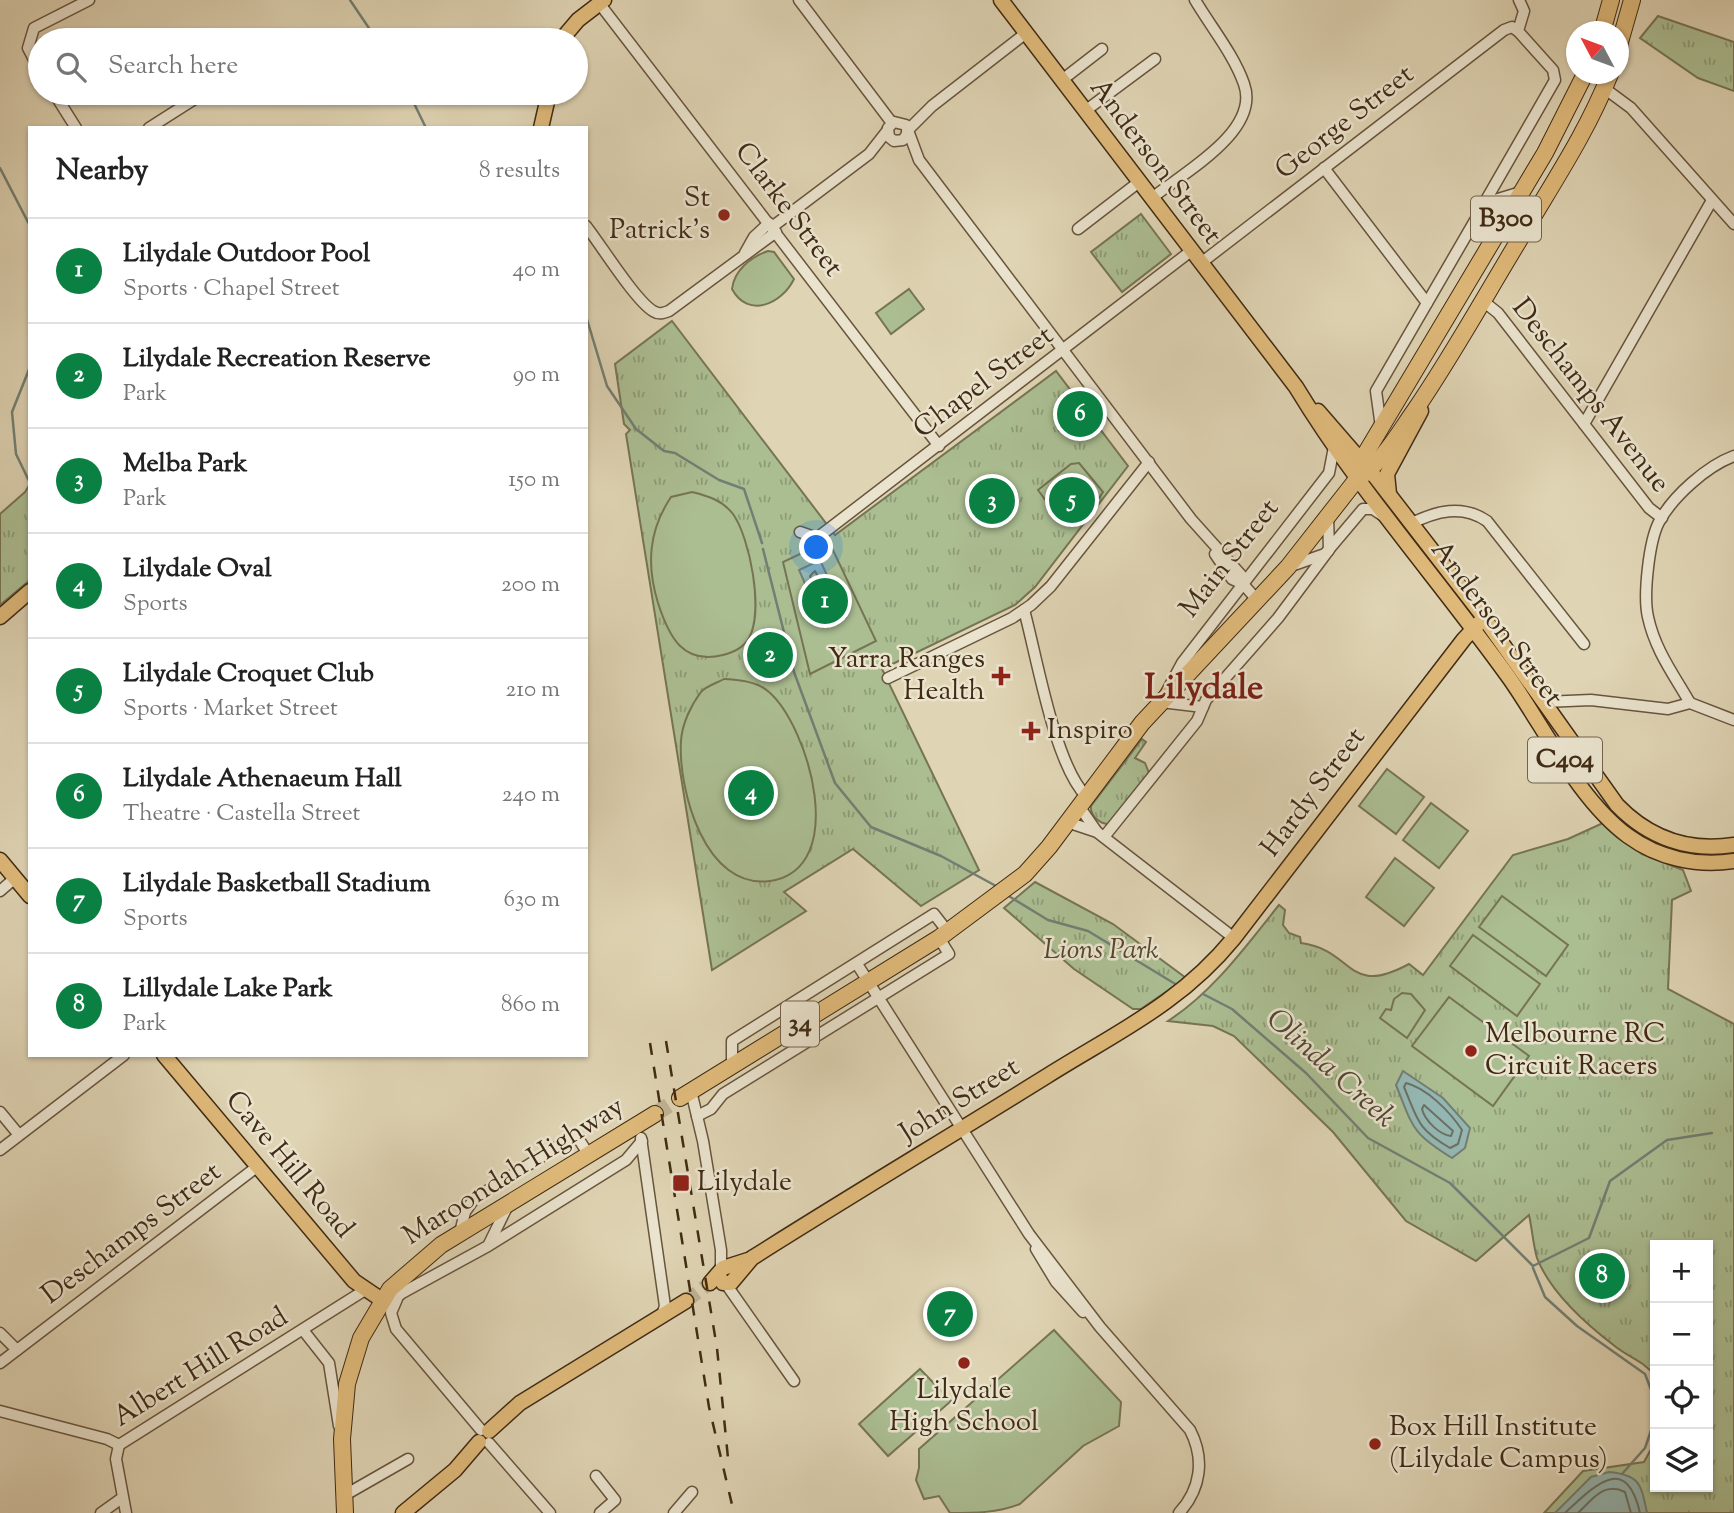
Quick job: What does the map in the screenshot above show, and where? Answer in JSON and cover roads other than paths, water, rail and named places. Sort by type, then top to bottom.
[{"type":"highway","points":[[1605,21],[1611,0]]},
{"type":"highway","points":[[1626,21],[1632,0]]},
{"type":"highway","name":"B300","points":[[1363,470],[1381,430],[1492,243],[1580,84]]},
{"type":"highway","name":"B300","points":[[1363,470],[1401,431],[1447,361],[1605,84]]},
{"type":"highway","points":[[1492,243],[1504,244],[1524,230]]},
{"type":"highway","points":[[1464,291],[1483,301]]},
{"type":"highway","name":"34","points":[[685,1095],[940,937],[1012,886],[1031,868],[1161,702],[1289,567],[1363,470]]},
{"type":"highway","name":"Maroondah Highway","points":[[345,1513],[342,1439],[349,1373],[370,1319],[382,1300],[411,1268],[460,1233],[655,1114]]},
{"type":"main road","name":"Anderson Street","points":[[1001,0],[1296,387],[1363,470],[1391,498],[1484,618],[1570,768],[1597,807],[1617,828],[1655,852],[1683,860],[1713,863],[1734,861]]},
{"type":"main road","points":[[571,28],[601,2]]},
{"type":"main road","points":[[542,126],[547,105]]},
{"type":"main road","points":[[548,126],[549,105]]},
{"type":"main road","points":[[1391,498],[1387,487],[1387,474],[1447,361]]},
{"type":"main road","name":"Anderson Street","points":[[1296,387],[1334,447],[1363,470],[1389,520],[1472,630],[1544,702],[1608,795],[1626,815],[1665,839],[1694,846],[1734,845]]},
{"type":"main road","points":[[1398,533],[1410,524]]},
{"type":"main road","points":[[0,617],[28,594]]},
{"type":"main road","points":[[0,627],[28,603]]},
{"type":"main road","name":"Hardy Street","points":[[1192,984],[1234,938],[1484,618]]},
{"type":"main road","points":[[1544,702],[1539,711],[1558,739],[1570,768]]},
{"type":"main road","points":[[0,860],[28,894]]},
{"type":"main road","name":"John Street","points":[[723,1279],[752,1258],[1140,1022],[1192,984]]},
{"type":"main road","name":"Cave Hill Road","points":[[166,1057],[365,1290],[382,1300]]},
{"type":"main road","points":[[403,1513],[455,1470],[485,1436],[520,1403],[618,1340],[686,1304]]},
{"type":"street","points":[[34,28],[89,0]]},
{"type":"street","points":[[799,0],[1199,528],[1243,578],[1243,584],[1258,601]]},
{"type":"street","points":[[1152,198],[1230,136],[1244,116],[1247,105],[1240,74],[1195,0]]},
{"type":"street","points":[[1381,430],[1376,391],[1555,80],[1553,70],[1518,31],[1524,11],[1519,0]]},
{"type":"street","name":"Clarke Street","points":[[601,2],[939,446]]},
{"type":"street","name":"George Street","points":[[1201,263],[1504,30],[1512,27],[1518,31]]},
{"type":"street","points":[[588,229],[651,310],[660,313],[669,311],[745,253],[754,237],[772,228],[1026,33]]},
{"type":"street","points":[[1062,80],[1102,49]]},
{"type":"street","points":[[1085,111],[1155,58]]},
{"type":"street","points":[[1610,84],[1711,202],[1733,221]]},
{"type":"street","points":[[62,105],[75,126]]},
{"type":"street","points":[[152,126],[185,105]]},
{"type":"street","points":[[1324,168],[1427,303]]},
{"type":"street","points":[[1077,229],[1139,182]]},
{"type":"street","points":[[1483,205],[1521,192]]},
{"type":"street","points":[[1584,424],[1711,202]]},
{"type":"street","points":[[1483,205],[1482,226],[1492,243]]},
{"type":"street","name":"Chapel Street","points":[[800,532],[817,538],[1191,251]]},
{"type":"street","name":"Deschamps Avenue","points":[[1483,301],[1499,313],[1649,509],[1662,518]]},
{"type":"street","name":"Main Street","points":[[1161,702],[1182,663],[1329,473],[1334,447]]},
{"type":"street","points":[[1690,703],[1657,646],[1646,609],[1654,541],[1662,518],[1708,468],[1734,456]]},
{"type":"street","points":[[888,678],[1024,610],[1051,586],[1149,462]]},
{"type":"street","points":[[1100,834],[1160,769],[1199,718],[1203,707],[1278,618],[1363,509],[1373,509],[1389,520]]},
{"type":"street","points":[[1410,524],[1452,510],[1472,512],[1487,521],[1584,644]]},
{"type":"street","points":[[1328,517],[1328,551]]},
{"type":"street","points":[[1289,567],[1314,560],[1328,551]]},
{"type":"street","points":[[1024,610],[1053,722],[1075,785],[1100,834]]},
{"type":"street","points":[[1544,702],[1591,700],[1668,709],[1690,703],[1734,720]]},
{"type":"street","points":[[1161,702],[1203,707]]},
{"type":"street","points":[[1067,822],[1100,834],[1234,938]]},
{"type":"street","points":[[0,891],[15,878]]},
{"type":"street","points":[[697,1116],[711,1109],[723,1094],[949,954],[940,937],[934,914],[732,1041],[732,1066]]},
{"type":"street","points":[[857,964],[1059,1279],[1187,1426],[1195,1441],[1199,1463],[1195,1489],[1178,1513]]},
{"type":"street","points":[[0,1150],[121,1057]]},
{"type":"street","points":[[685,1095],[697,1116],[720,1242],[723,1279],[794,1381]]},
{"type":"street","points":[[0,1112],[19,1135]]},
{"type":"street","points":[[640,1124],[666,1309],[661,1318]]},
{"type":"street","points":[[572,1138],[589,1155]]},
{"type":"street","points":[[570,1166],[572,1138]]},
{"type":"street","points":[[460,1233],[465,1212],[474,1199],[572,1138]]},
{"type":"street","points":[[370,1319],[404,1293],[488,1246],[626,1160],[642,1141]]},
{"type":"street","name":"Deschamps Street","points":[[0,1363],[258,1166]]},
{"type":"street","points":[[488,1246],[510,1203]]},
{"type":"street","points":[[411,1268],[404,1293],[391,1311],[398,1332],[550,1513]]},
{"type":"street","points":[[663,1286],[677,1301],[686,1304]]},
{"type":"street","name":"Albert Hill Road","points":[[126,1513],[116,1459],[119,1445],[365,1290]]},
{"type":"street","points":[[303,1330],[321,1350],[331,1369],[342,1439]]},
{"type":"street","points":[[0,1333],[17,1350]]},
{"type":"street","points":[[0,1411],[107,1439],[119,1445]]},
{"type":"street","points":[[345,1495],[408,1459]]},
{"type":"street","points":[[596,1476],[615,1500],[600,1513]]},
{"type":"street","points":[[674,1513],[692,1492]]},
{"type":"street","points":[[102,1513],[122,1497]]},
{"type":"water","points":[[820,560],[846,617],[824,627],[799,570]]},
{"type":"water","points":[[1403,1071],[1443,1098],[1470,1128],[1465,1148],[1452,1158],[1428,1142],[1410,1120],[1396,1085]]},
{"type":"water","points":[[1609,1472],[1627,1476],[1637,1483],[1641,1488],[1647,1513],[1555,1513],[1591,1477]]},
{"type":"waterway","name":"Olinda Creek","points":[[350,0],[369,28]]},
{"type":"waterway","name":"Olinda Creek","points":[[415,105],[425,126]]},
{"type":"waterway","points":[[0,168],[28,222]]},
{"type":"waterway","name":"Olinda Creek","points":[[588,323],[607,386],[636,429],[664,451],[675,453],[719,480],[744,489],[762,543]]},
{"type":"waterway","points":[[28,372],[12,412],[16,454],[28,479]]},
{"type":"waterway","name":"Olinda Creek","points":[[763,549],[794,672],[835,783],[871,827],[941,856],[996,886]]},
{"type":"waterway","name":"Olinda Creek","points":[[1007,895],[1048,920],[1088,931],[1177,985]]},
{"type":"waterway","name":"Olinda Creek","points":[[1203,994],[1232,1009],[1306,1073],[1368,1138],[1450,1183],[1533,1266],[1589,1238],[1610,1181],[1667,1140],[1712,1133]]},
{"type":"waterway","points":[[1533,1268],[1545,1297],[1577,1326],[1645,1374],[1650,1387]]},
{"type":"waterway","points":[[1622,1474],[1645,1448],[1652,1429]]},
{"type":"tunnel","points":[[655,1114],[680,1098]]},
{"type":"tunnel","points":[[686,1301],[710,1283]]},
{"type":"railway","points":[[666,1041],[717,1348],[728,1458]]},
{"type":"railway","points":[[650,1043],[709,1407],[734,1513]]},
{"type":"place","name":"St Patrick's","points":[[724,215]]},
{"type":"place","name":"Lilydale Athenaeum Hall","points":[[1080,414]]},
{"type":"place","name":"Lilydale Croquet Club","points":[[1072,500]]},
{"type":"place","name":"Melba Park","points":[[992,501]]},
{"type":"place","name":"Lilydale Outdoor Pool","points":[[825,601]]},
{"type":"place","name":"Lilydale Recreation Reserve","points":[[770,655]]},
{"type":"place","name":"Yarra Ranges Health","points":[[1001,676]]},
{"type":"place","name":"Inspiro","points":[[1031,731]]},
{"type":"place","name":"Lilydale Oval","points":[[751,793]]},
{"type":"place","name":"Melbourne RC Circuit Racers","points":[[1471,1051]]},
{"type":"place","name":"Lilydale","points":[[681,1183]]},
{"type":"place","name":"Lillydale Lake Park","points":[[1602,1276]]},
{"type":"place","name":"Lilydale Basketball Stadium","points":[[950,1314]]},
{"type":"place","name":"Lilydale High School","points":[[964,1363]]},
{"type":"place","name":"Box Hill Institute (Lilydale Campus)","points":[[1375,1444]]},
{"type":"district","name":"Lilydale","points":[[1204,689]]},
{"type":"park label","name":"Lions Park","points":[[1101,951]]}]
